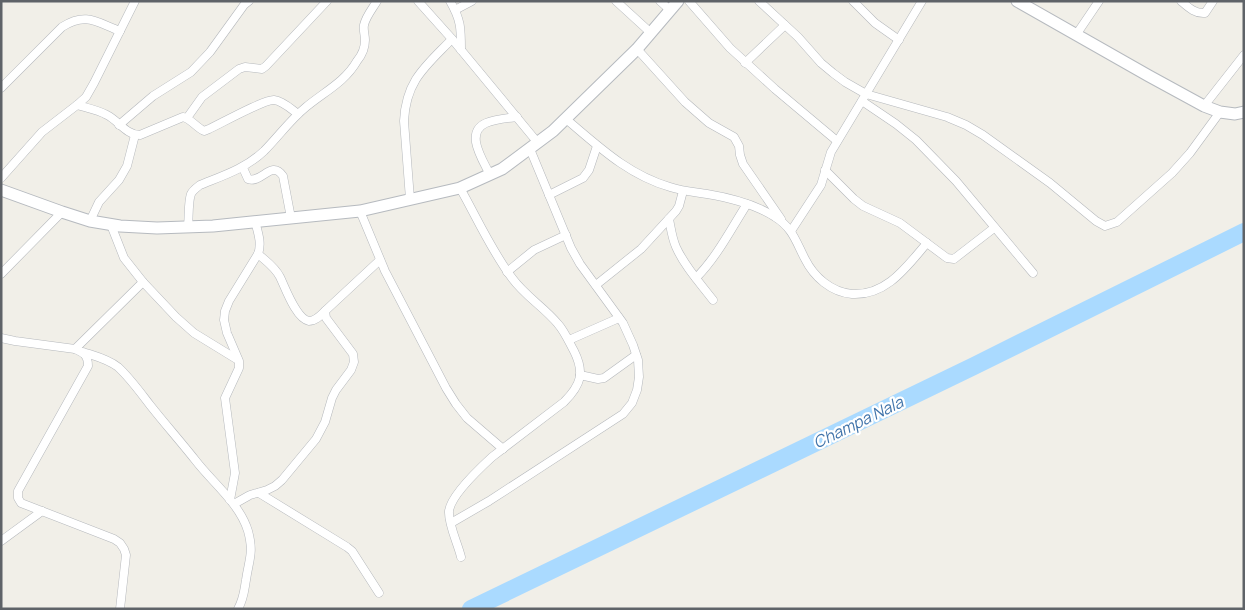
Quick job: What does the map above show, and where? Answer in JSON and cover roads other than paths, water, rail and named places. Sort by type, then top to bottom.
[{"type":"main road","points":[[1017,1],[1204,106],[1220,112],[1235,114],[1244,112]]},
{"type":"main road","points":[[1,190],[90,221],[111,225],[157,228],[255,222],[360,211],[460,188],[502,169],[553,132],[637,49],[674,6]]},
{"type":"street","points":[[1,178],[42,132],[86,96],[94,84],[135,1]]},
{"type":"street","points":[[119,125],[153,96],[190,72],[210,52],[244,5],[249,1]]},
{"type":"street","points":[[187,118],[202,97],[239,69],[262,69],[266,66],[328,1]]},
{"type":"street","points":[[418,1],[517,117],[534,146],[549,195],[580,264],[623,323],[636,354],[639,377],[632,403],[623,414],[497,496],[451,523]]},
{"type":"street","points":[[450,1],[459,19],[461,50]]},
{"type":"street","points":[[455,10],[472,1]]},
{"type":"street","points":[[616,1],[651,33]]},
{"type":"street","points":[[660,1],[674,6]]},
{"type":"street","points":[[689,1],[745,63],[837,141]]},
{"type":"street","points":[[759,1],[833,74],[916,140],[956,181],[1033,272]]},
{"type":"street","points":[[853,1],[875,23],[899,40]]},
{"type":"street","points":[[791,231],[821,185],[831,152],[837,141],[922,1]]},
{"type":"street","points":[[1076,35],[1099,1]]},
{"type":"street","points":[[1181,1],[1199,14],[1205,13],[1213,1]]},
{"type":"street","points":[[188,227],[191,194],[195,189],[200,185],[243,168],[263,152],[306,106],[336,86],[352,70],[364,50],[364,27],[373,3]]},
{"type":"street","points":[[1,88],[62,27],[71,21],[87,19],[120,31]]},
{"type":"street","points":[[745,63],[785,25]]},
{"type":"street","points":[[410,199],[404,108],[408,94],[422,70],[452,39]]},
{"type":"street","points":[[637,49],[685,102],[710,123],[734,137],[740,146],[743,164],[791,231],[804,258],[812,270],[834,289],[851,294],[869,293],[885,286],[897,277],[927,243]]},
{"type":"street","points":[[1204,106],[1244,55]]},
{"type":"street","points":[[864,98],[948,117],[983,135],[1050,183],[1096,222],[1105,226],[1117,222],[1172,173],[1190,153],[1220,112]]},
{"type":"street","points":[[77,104],[107,115],[129,132],[140,136],[183,117],[199,128],[209,129],[261,103],[273,100],[284,104],[298,114]]},
{"type":"street","points":[[490,174],[478,150],[475,140],[477,131],[484,124],[495,120],[517,117]]},
{"type":"street","points":[[566,119],[619,163],[653,181],[683,191],[709,194],[747,204],[784,223]]},
{"type":"street","points":[[90,221],[99,202],[119,180],[127,166],[135,135]]},
{"type":"street","points":[[549,195],[583,178],[590,170],[597,146]]},
{"type":"street","points":[[243,168],[248,179],[252,180],[257,179],[270,170],[275,169],[280,172],[283,176],[291,218]]},
{"type":"street","points":[[825,170],[863,206],[900,223],[947,258],[954,259],[994,228]]},
{"type":"street","points":[[460,188],[507,272],[524,293],[559,325],[569,340],[580,365],[578,384],[564,402],[481,467],[455,497],[449,511],[462,557]]},
{"type":"street","points":[[596,286],[641,249],[669,219],[679,206],[683,191]]},
{"type":"street","points":[[696,278],[714,257],[747,204]]},
{"type":"street","points":[[360,211],[380,260],[446,388],[467,418],[503,448]]},
{"type":"street","points":[[1,274],[62,212]]},
{"type":"street","points":[[669,219],[676,247],[688,268],[714,300]]},
{"type":"street","points":[[232,502],[235,473],[225,398],[239,368],[239,361],[227,334],[224,320],[225,311],[235,291],[261,248],[255,222]]},
{"type":"street","points":[[111,225],[124,258],[143,282],[194,333],[239,361]]},
{"type":"street","points":[[507,272],[534,250],[566,235]]},
{"type":"street","points":[[258,254],[274,268],[296,309],[310,321],[319,318],[380,260]]},
{"type":"street","points":[[75,349],[143,282]]},
{"type":"street","points":[[232,502],[275,486],[282,480],[316,439],[325,422],[336,390],[351,370],[354,362],[353,354],[326,318],[326,311]]},
{"type":"street","points":[[569,340],[619,318]]},
{"type":"street","points":[[1,338],[75,349],[106,360],[118,368],[132,382],[202,469],[232,502],[247,529],[252,555],[245,592],[238,609]]},
{"type":"street","points":[[83,352],[88,359],[88,366],[18,491],[18,498],[21,503],[120,543],[126,555],[120,609]]},
{"type":"street","points":[[580,374],[598,379],[604,378],[636,354]]},
{"type":"street","points":[[259,493],[352,551],[379,593]]},
{"type":"street","points":[[1,541],[42,511]]},
{"type":"waterway","name":"Champa Nala","points":[[471,609],[974,366],[1244,232]]}]
